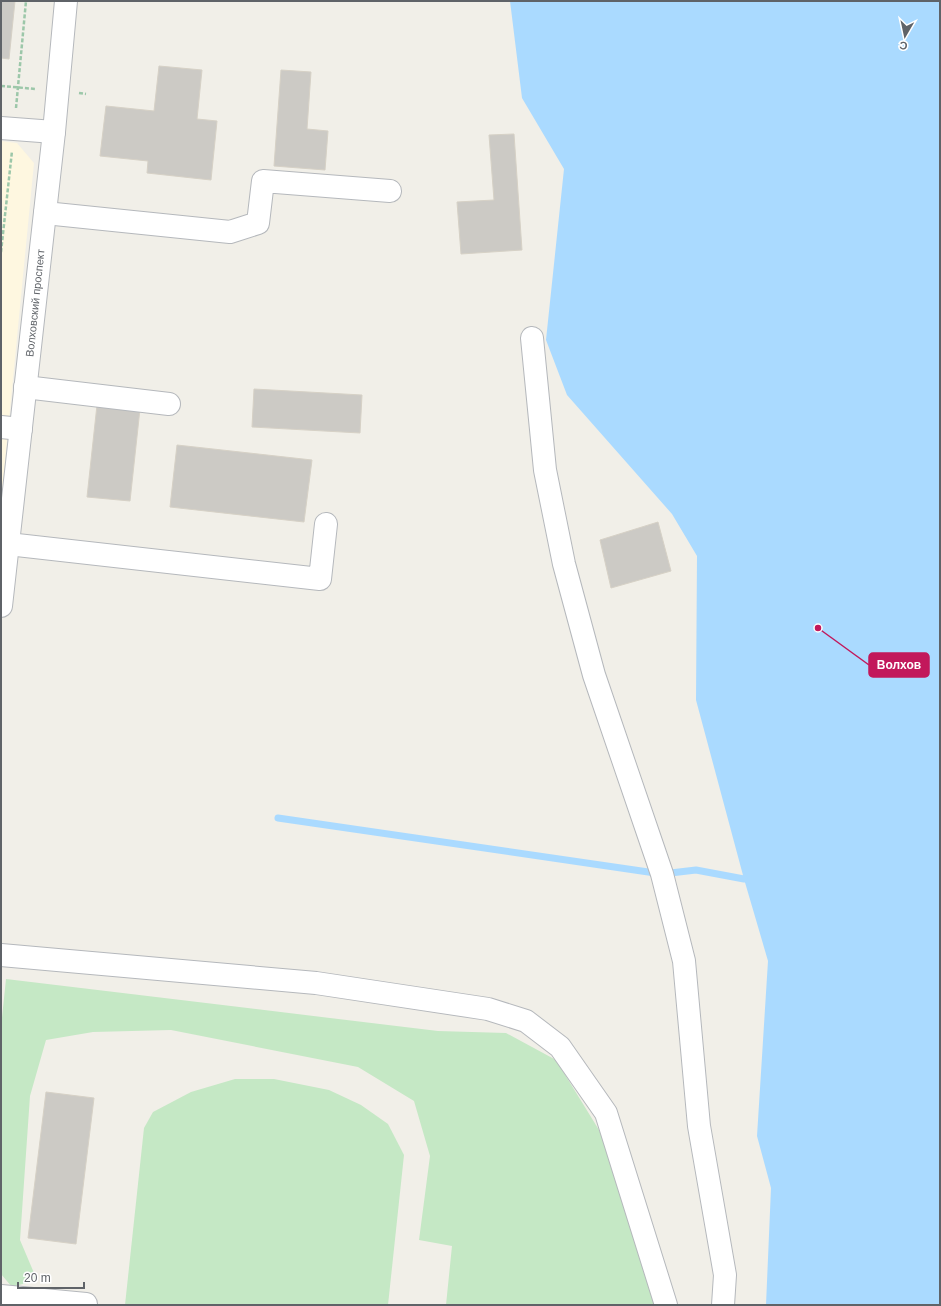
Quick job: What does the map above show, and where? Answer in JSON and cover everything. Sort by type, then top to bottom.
[{"type":"street","name":"Волховский проспект","points":[[1,606],[8,544],[11,428],[25,387],[54,132],[66,1]]},
{"type":"street","points":[[1,128],[54,132]]},
{"type":"street","points":[[45,213],[230,232],[258,223],[263,181],[390,191]]},
{"type":"street","points":[[532,338],[545,470],[564,564],[594,675],[662,874],[684,961],[699,1126],[725,1275],[723,1305]]},
{"type":"street","points":[[25,387],[169,404]]},
{"type":"street","points":[[8,544],[320,579],[326,524]]},
{"type":"street","points":[[1,955],[316,983],[488,1009],[526,1021],[560,1047],[606,1113],[666,1305]]},
{"type":"street","points":[[1,1296],[86,1304]]},
{"type":"shaded area","points":[[1,141],[17,143],[34,163],[1,502]]},
{"type":"green space","points":[[6,979],[438,1031],[506,1033],[556,1060],[599,1130],[646,1243],[656,1305],[446,1305],[452,1246],[419,1240],[430,1156],[414,1101],[358,1067],[171,1030],[93,1032],[46,1040],[30,1096],[20,1240],[37,1280],[12,1287],[1,1274],[1,1027]]},
{"type":"green space","points":[[235,1079],[274,1079],[329,1090],[361,1105],[388,1124],[404,1155],[388,1305],[125,1305],[144,1128],[153,1112],[191,1092]]},
{"type":"water","points":[[510,1],[940,1],[940,1305],[766,1305],[771,1188],[757,1136],[768,961],[744,879],[696,700],[697,556],[672,514],[567,395],[546,340],[564,169],[522,98]]},
{"type":"building","points":[[1,1],[15,1],[9,59],[1,58]]},
{"type":"building","points":[[159,66],[202,70],[197,119],[217,121],[211,180],[147,173],[148,161],[100,156],[106,106],[154,111]]},
{"type":"building","points":[[281,70],[311,72],[307,129],[328,131],[325,170],[274,166]]},
{"type":"building","points":[[514,134],[522,250],[461,254],[457,202],[494,200],[489,135]]},
{"type":"building","points":[[254,389],[362,395],[360,433],[252,427]]},
{"type":"building","points":[[97,405],[140,409],[130,501],[87,497]]},
{"type":"building","points":[[177,445],[312,460],[304,522],[170,507]]},
{"type":"building","points":[[658,522],[671,571],[611,588],[600,540]]},
{"type":"building","points":[[46,1092],[94,1098],[76,1244],[28,1238]]},
{"type":"waterway","points":[[278,818],[662,874],[696,870],[744,879]]},
{"type":"place","name":"Волхов","points":[[818,628]]}]
